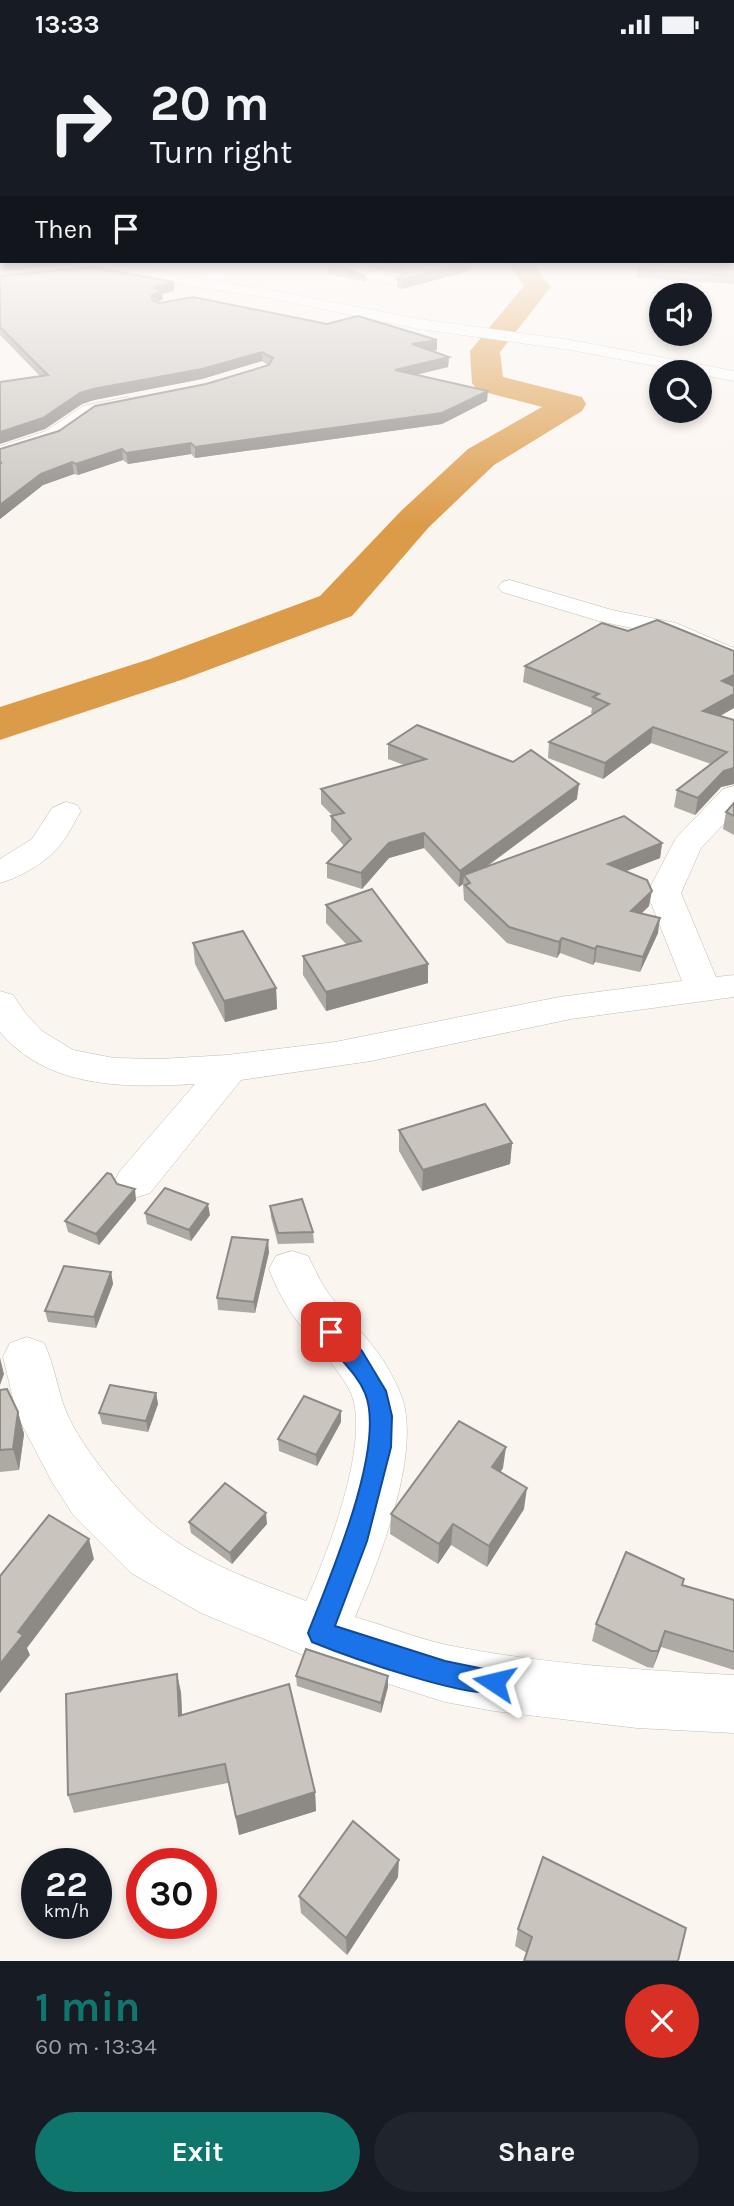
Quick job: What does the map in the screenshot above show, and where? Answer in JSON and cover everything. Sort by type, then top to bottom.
[{"type":"street","points":[[577,346],[734,376]]},
{"type":"street","points":[[0,452],[53,435],[89,410],[145,399]]},
{"type":"street","points":[[510,587],[608,616],[667,628],[734,657]]},
{"type":"street","points":[[0,1003],[10,1023],[39,1048],[69,1063],[124,1072],[163,1073],[229,1069],[401,1043],[571,1007],[718,988],[688,947],[664,893],[687,845],[734,795]]},
{"type":"street","points":[[0,873],[45,843],[55,829],[58,818],[66,811]]},
{"type":"street","points":[[135,1182],[229,1069]]},
{"type":"street","points":[[292,1269],[311,1308],[355,1357],[375,1391],[381,1416],[380,1447],[356,1541],[320,1633]]},
{"type":"street","points":[[27,1357],[42,1415],[70,1466],[93,1499],[150,1555],[221,1594],[320,1633],[445,1673],[494,1682],[636,1699],[734,1704]]},
{"type":"building","points":[[19,346],[418,346],[449,357],[395,370],[488,391],[442,413],[195,447],[191,443],[126,453],[122,449],[76,464],[72,462],[41,474],[0,505],[0,449],[59,431],[95,406],[206,384],[269,365],[273,358],[262,352],[202,369],[93,389],[80,393],[43,418],[0,432],[0,382],[48,375]]},
{"type":"building","points":[[657,620],[734,651],[734,675],[722,681],[734,686],[734,694],[703,711],[734,720],[734,768],[724,771],[698,798],[677,790],[727,752],[653,727],[605,763],[549,742],[609,704],[593,697],[599,694],[525,666],[602,623],[628,631]]},
{"type":"building","points":[[417,725],[513,762],[531,750],[579,784],[460,871],[424,833],[389,843],[361,873],[327,863],[351,839],[331,816],[344,813],[321,789],[426,759],[388,744]]},
{"type":"building","points":[[734,803],[734,816],[726,812]]},
{"type":"building","points":[[624,816],[662,843],[608,864],[647,880],[652,891],[631,911],[660,918],[643,957],[597,946],[595,949],[562,938],[559,942],[509,927],[465,885],[470,883],[464,875]]},
{"type":"building","points":[[372,889],[428,964],[326,992],[303,956],[361,941],[326,905]]},
{"type":"building","points":[[243,931],[276,988],[224,1001],[193,943]]},
{"type":"building","points":[[485,1104],[512,1143],[423,1170],[399,1130]]},
{"type":"building","points":[[107,1173],[111,1174],[117,1184],[135,1189],[96,1234],[65,1221]]},
{"type":"building","points":[[165,1188],[208,1204],[189,1230],[145,1213]]},
{"type":"building","points":[[302,1199],[313,1232],[278,1233],[270,1206]]},
{"type":"building","points":[[232,1237],[268,1240],[254,1302],[217,1298]]},
{"type":"building","points":[[64,1266],[111,1272],[94,1317],[45,1311]]},
{"type":"building","points":[[110,1385],[156,1393],[146,1421],[99,1413]]},
{"type":"building","points":[[7,1389],[18,1412],[13,1449],[0,1450],[0,1390]]},
{"type":"building","points":[[304,1396],[341,1411],[316,1455],[278,1439]]},
{"type":"building","points":[[459,1421],[506,1447],[492,1467],[527,1488],[489,1546],[453,1524],[439,1544],[391,1514]]},
{"type":"building","points":[[225,1483],[266,1513],[230,1553],[189,1522]]},
{"type":"building","points":[[49,1515],[89,1539],[18,1632],[23,1635],[0,1664],[0,1576]]},
{"type":"building","points":[[626,1552],[684,1579],[682,1585],[734,1600],[734,1652],[665,1631],[658,1651],[651,1651],[596,1624]]},
{"type":"building","points":[[306,1649],[388,1676],[381,1703],[296,1676]]},
{"type":"building","points":[[177,1674],[179,1716],[289,1684],[315,1792],[236,1817],[225,1764],[68,1795],[66,1694]]},
{"type":"building","points":[[353,1821],[399,1860],[346,1938],[299,1896]]},
{"type":"building","points":[[543,1857],[686,1928],[678,1961],[524,1961],[532,1937],[518,1929]]},
{"type":"waterway","points":[[0,724],[167,669],[336,606],[415,519],[481,457],[570,404],[488,383],[485,351],[489,346]]},
{"type":"route","points":[[331,1332],[355,1357],[375,1391],[381,1416],[380,1447],[356,1541],[339,1591],[320,1633],[445,1673],[494,1682]]}]
